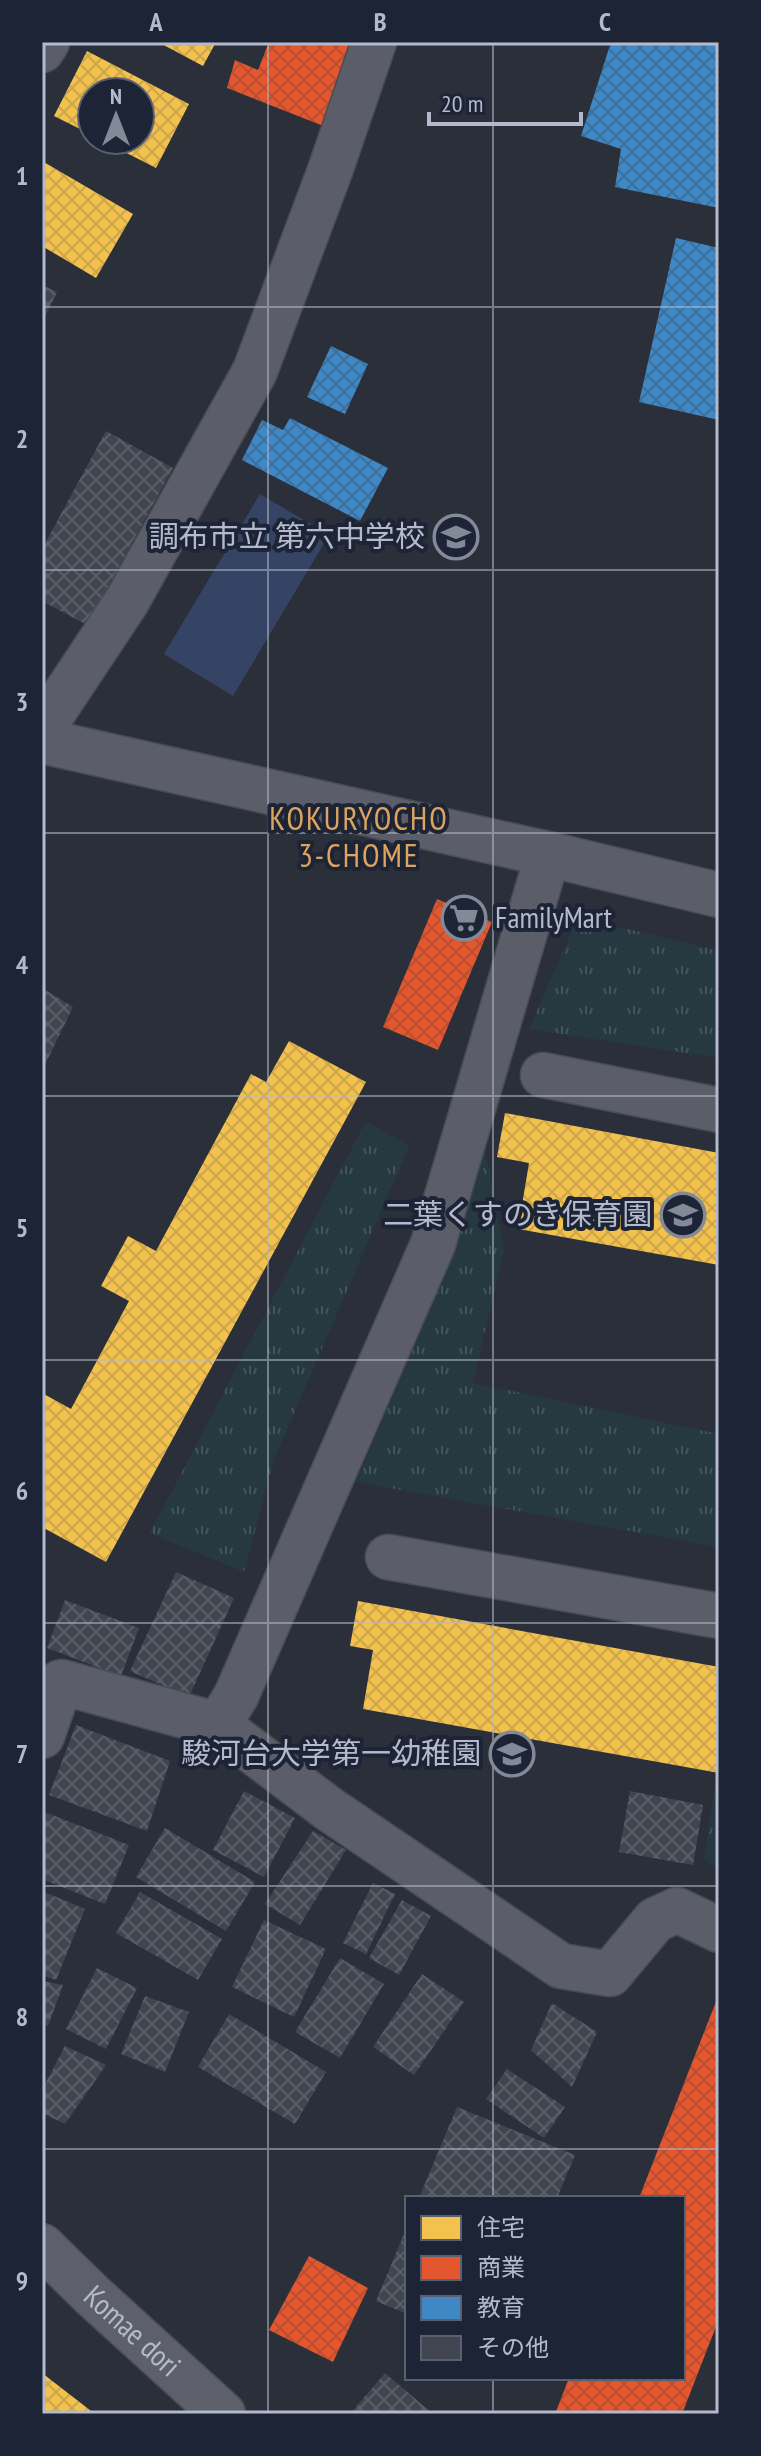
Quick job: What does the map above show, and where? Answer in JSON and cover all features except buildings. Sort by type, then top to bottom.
[{"type":"main road","name":"Komae dori","points":[[42,2246],[223,2414]]},
{"type":"street","points":[[42,50],[47,42]]},
{"type":"street","points":[[42,729],[127,601],[255,371],[331,168],[374,42]]},
{"type":"street","points":[[42,741],[719,895]]},
{"type":"street","points":[[218,1725],[236,1696],[433,1244],[548,854]]},
{"type":"street","points":[[543,1075],[719,1110]]},
{"type":"street","points":[[388,1557],[719,1616]]},
{"type":"street","points":[[42,1736],[61,1682],[218,1725],[329,1809],[561,1966],[610,1974],[655,1920],[677,1910],[719,1930]]},
{"type":"green space","points":[[577,920],[719,951],[719,1058],[529,1029]]},
{"type":"green space","points":[[366,1121],[409,1146],[274,1460],[244,1572],[150,1533]]},
{"type":"green space","points":[[484,1144],[504,1249],[473,1383],[719,1434],[719,1547],[356,1482],[455,1251]]},
{"type":"green space","points":[[716,1778],[719,1778],[719,1869],[704,1859]]},
{"type":"water","points":[[260,494],[329,535],[233,696],[164,654]]},
{"type":"place","name":"調布市立 第六中学校","points":[[456,537]]},
{"type":"place","name":"FamilyMart","points":[[464,918]]},
{"type":"place","name":"二葉くすのき保育園","points":[[683,1215]]},
{"type":"place","name":"駿河台大学第一幼稚園","points":[[512,1754]]},
{"type":"district","name":"KOKURYOCHO 3-CHOME","points":[[359,838]]}]
